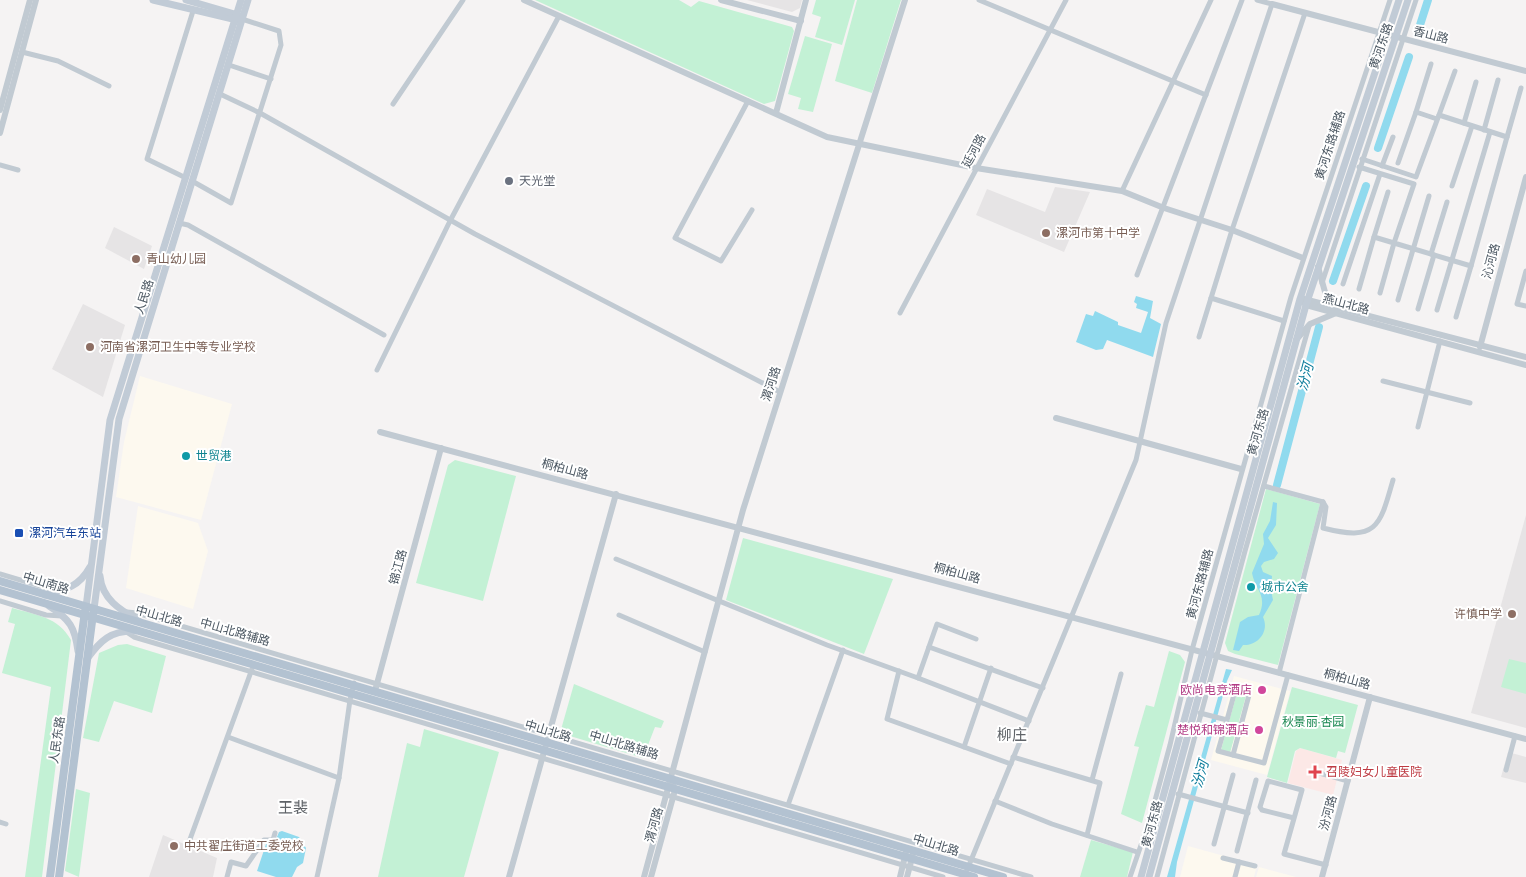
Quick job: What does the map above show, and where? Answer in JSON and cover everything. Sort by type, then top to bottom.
[{"type":"main road","points":[[153,0],[234,21],[242,19]]},
{"type":"main road","points":[[186,0],[207,3],[236,13],[242,19]]},
{"type":"main road","name":"人民路","points":[[89,612],[99,567],[119,419],[179,223],[189,179],[241,0]]},
{"type":"main road","name":"人民路","points":[[89,612],[91,565],[110,420],[189,179],[220,94],[248,0]]},
{"type":"main road","name":"黄河东路","points":[[1141,877],[1202,653],[1305,301],[1386,35],[1399,0]]},
{"type":"main road","name":"黄河东路","points":[[1149,877],[1176,794],[1214,656],[1305,301],[1399,38],[1408,0]]},
{"type":"main road","points":[[91,565],[78,583],[44,598],[64,616],[76,635],[83,658],[109,635],[146,628]]},
{"type":"main road","points":[[99,567],[103,590],[109,599],[146,628]]},
{"type":"main road","name":"中山南路","points":[[0,581],[44,598],[89,612]]},
{"type":"main road","name":"中山南路","points":[[0,590],[44,598]]},
{"type":"main road","name":"中山北路","points":[[89,612],[376,687],[544,750],[671,792],[1003,877]]},
{"type":"main road","name":"人民东路","points":[[54,877],[89,612]]},
{"type":"main road","name":"中山北路","points":[[146,628],[253,667],[351,696],[544,750],[671,779],[910,853]]},
{"type":"main road","name":"中山北路","points":[[967,869],[974,877]]},
{"type":"street","points":[[0,110],[30,0]]},
{"type":"street","points":[[0,133],[36,0]]},
{"type":"street","points":[[393,104],[463,0]]},
{"type":"street","points":[[524,0],[827,137],[976,168],[1122,191],[1164,208],[1232,230],[1303,258]]},
{"type":"street","points":[[721,0],[801,21]]},
{"type":"street","points":[[776,113],[806,0]]},
{"type":"street","name":"渭河路","points":[[648,876],[671,792],[673,770],[739,526],[905,0]]},
{"type":"street","points":[[979,0],[990,2],[1051,30],[1206,95]]},
{"type":"street","name":"延河路","points":[[900,313],[1066,0]]},
{"type":"street","points":[[1122,191],[1174,82],[1210,0]]},
{"type":"street","points":[[1137,275],[1242,0]]},
{"type":"street","points":[[967,869],[1073,617],[1136,460],[1166,323],[1272,4],[1257,0]]},
{"type":"street","name":"黄河东路辅路","points":[[1130,877],[1137,852],[1150,819],[1170,745],[1192,650],[1291,296],[1390,0]]},
{"type":"street","points":[[1322,284],[1399,38],[1416,0]]},
{"type":"street","name":"香山路","points":[[1272,4],[1526,71]]},
{"type":"street","points":[[194,11],[147,159],[189,179],[231,203],[281,45],[279,31],[242,19]]},
{"type":"street","points":[[1199,337],[1232,230],[1306,13]]},
{"type":"street","points":[[377,370],[450,221],[559,16]]},
{"type":"street","points":[[22,52],[58,61],[108,86]]},
{"type":"street","points":[[1398,163],[1431,64]]},
{"type":"street","points":[[229,65],[270,79]]},
{"type":"street","points":[[1362,159],[1416,177],[1455,71]]},
{"type":"street","points":[[1484,130],[1498,80]]},
{"type":"street","points":[[1464,123],[1476,82]]},
{"type":"street","points":[[1456,317],[1521,88]]},
{"type":"street","points":[[220,94],[260,113],[450,221],[780,392]]},
{"type":"street","points":[[748,101],[675,238],[721,261],[752,210]]},
{"type":"street","points":[[1416,112],[1464,123],[1507,137]]},
{"type":"street","points":[[1452,186],[1472,126]]},
{"type":"street","points":[[1437,310],[1490,132]]},
{"type":"street","points":[[1382,166],[1393,137]]},
{"type":"street","points":[[0,165],[18,170]]},
{"type":"street","points":[[1359,167],[1414,184],[1394,243],[1380,293]]},
{"type":"street","points":[[1343,284],[1380,174]]},
{"type":"street","name":"沁河路","points":[[1480,348],[1526,177]]},
{"type":"street","points":[[1359,289],[1388,192]]},
{"type":"street","points":[[1398,300],[1429,196]]},
{"type":"street","points":[[1418,309],[1447,202]]},
{"type":"street","points":[[179,223],[188,225],[384,335]]},
{"type":"street","points":[[1374,237],[1471,266]]},
{"type":"street","points":[[1296,340],[1310,324],[1338,310],[1322,284],[1318,265]]},
{"type":"street","points":[[1526,271],[1517,304],[1526,306]]},
{"type":"street","points":[[1291,296],[1305,301]]},
{"type":"street","points":[[1211,298],[1284,321]]},
{"type":"street","name":"燕山北路","points":[[1305,301],[1480,348],[1526,365]]},
{"type":"street","name":"燕山北路","points":[[1338,310],[1440,341],[1526,357]]},
{"type":"street","points":[[1214,656],[1310,324]]},
{"type":"street","points":[[1418,427],[1440,341]]},
{"type":"street","points":[[1383,381],[1470,403]]},
{"type":"street","points":[[1056,418],[1242,469]]},
{"type":"street","name":"桐柏山路","points":[[380,432],[739,526],[1202,653],[1526,739]]},
{"type":"street","name":"锦江路","points":[[376,687],[441,448]]},
{"type":"street","points":[[1264,486],[1323,502],[1326,507],[1323,528],[1346,534],[1374,528],[1382,518],[1393,480]]},
{"type":"street","points":[[508,877],[616,494]]},
{"type":"street","points":[[1278,673],[1323,502]]},
{"type":"street","points":[[616,559],[843,650],[1029,721]]},
{"type":"street","points":[[0,574],[58,591]]},
{"type":"street","points":[[0,601],[46,615],[64,616]]},
{"type":"street","name":"中山北路辅路","points":[[124,612],[136,613],[355,681]]},
{"type":"street","points":[[619,615],[705,652]]},
{"type":"street","points":[[918,678],[937,624],[976,639]]},
{"type":"street","points":[[125,631],[134,638],[253,667],[189,842]]},
{"type":"street","points":[[929,647],[1042,688]]},
{"type":"street","points":[[788,805],[843,650]]},
{"type":"street","points":[[964,747],[991,668]]},
{"type":"street","points":[[899,671],[887,719],[1011,764]]},
{"type":"street","points":[[1092,780],[1121,674]]},
{"type":"street","points":[[1233,755],[1249,695],[1235,691],[1218,751],[1233,755],[1264,763],[1288,675]]},
{"type":"street","points":[[317,877],[339,778],[351,696],[355,681]]},
{"type":"street","name":"中山北路辅路","points":[[376,687],[549,733],[788,805],[967,869],[1031,877]]},
{"type":"street","name":"汾河路","points":[[1322,877],[1370,697]]},
{"type":"street","points":[[1198,712],[1227,720]]},
{"type":"street","points":[[1506,770],[1515,736]]},
{"type":"street","points":[[228,737],[339,778]]},
{"type":"street","points":[[1013,757],[1100,782],[1087,835]]},
{"type":"street","points":[[1316,772],[1348,780]]},
{"type":"street","points":[[1214,844],[1233,775]]},
{"type":"street","points":[[1237,851],[1256,780]]},
{"type":"street","points":[[1294,818],[1262,810],[1260,807],[1268,781],[1302,790],[1284,854],[1326,865]]},
{"type":"street","points":[[671,792],[943,877]]},
{"type":"street","points":[[1157,877],[1176,794],[1248,813]]},
{"type":"street","points":[[995,801],[1137,852]]},
{"type":"street","points":[[0,822],[6,824]]},
{"type":"street","points":[[227,877],[231,862],[246,866],[264,840],[273,840],[275,832]]},
{"type":"street","points":[[900,877],[910,853]]},
{"type":"street","points":[[1224,858],[1255,866]]},
{"type":"street","points":[[1234,877],[1239,862]]},
{"type":"street","points":[[906,866],[906,877]]},
{"type":"shaded area","points":[[747,0],[802,0],[800,8],[792,12]]},
{"type":"shaded area","name":"漯河市第十中学","points":[[1055,187],[1090,192],[1064,252],[976,215],[987,189],[1045,212]]},
{"type":"shaded area","name":"青山幼儿园","points":[[114,227],[152,246],[144,269],[105,248]]},
{"type":"shaded area","name":"河南省漯河卫生中等专业学校","points":[[83,304],[125,325],[103,397],[52,369]]},
{"type":"shaded area","points":[[140,376],[232,404],[201,520],[116,497],[124,442]]},
{"type":"shaded area","points":[[138,506],[198,523],[208,551],[193,609],[126,588]]},
{"type":"shaded area","name":"许慎中学","points":[[1526,515],[1526,728],[1471,713]]},
{"type":"shaded area","points":[[1234,676],[1290,691],[1267,775],[1211,760]]},
{"type":"shaded area","name":"召陵妇女儿童医院","points":[[1300,748],[1342,760],[1333,795],[1288,783],[1296,751]]},
{"type":"shaded area","points":[[1508,752],[1526,757],[1526,783],[1501,777]]},
{"type":"shaded area","name":"中共翟庄街道工委党校","points":[[163,835],[217,858],[213,877],[149,877]]},
{"type":"shaded area","points":[[1188,846],[1257,865],[1254,877],[1180,877]]},
{"type":"shaded area","points":[[1259,867],[1296,877],[1256,877]]},
{"type":"green space","points":[[535,0],[679,0],[691,7],[699,1],[792,27],[794,31],[775,101],[764,104]]},
{"type":"green space","points":[[816,0],[855,0],[842,45],[815,37],[821,17],[812,14]]},
{"type":"green space","points":[[857,0],[901,0],[872,93],[835,81]]},
{"type":"green space","points":[[805,36],[832,44],[813,112],[798,109],[801,98],[788,94]]},
{"type":"green space","points":[[455,460],[516,476],[483,601],[416,583],[448,465]]},
{"type":"green space","points":[[1266,489],[1320,504],[1278,665],[1235,654],[1228,651],[1225,643]]},
{"type":"green space","points":[[743,538],[893,579],[864,654],[726,600]]},
{"type":"green space","points":[[12,608],[46,618],[60,626],[71,640],[42,877],[25,877],[51,687],[2,673],[15,624],[8,622]]},
{"type":"green space","points":[[127,644],[166,656],[152,713],[114,701],[99,742],[83,738],[99,653],[118,645]]},
{"type":"green space","points":[[1169,651],[1180,655],[1185,662],[1142,823],[1121,814],[1139,747],[1134,746],[1146,705],[1154,707]]},
{"type":"green space","points":[[1509,659],[1526,663],[1526,694],[1501,687]]},
{"type":"green space","points":[[574,684],[664,721],[661,728],[655,727],[643,758],[560,733]]},
{"type":"green space","name":"秋景丽·杏园","points":[[1292,687],[1358,705],[1345,753],[1338,751],[1336,758],[1300,748],[1295,751],[1287,783],[1267,777]]},
{"type":"green space","points":[[1237,693],[1246,696],[1230,753],[1221,750]]},
{"type":"green space","points":[[424,729],[499,752],[464,877],[378,877],[407,743],[420,747]]},
{"type":"green space","points":[[76,789],[90,793],[79,877],[65,871]]},
{"type":"green space","points":[[1091,840],[1133,852],[1127,877],[1080,877]]},
{"type":"water","points":[[1136,296],[1153,301],[1150,318],[1161,324],[1153,357],[1107,340],[1103,349],[1096,350],[1076,342],[1086,314],[1093,316],[1095,311],[1118,322],[1118,325],[1141,333],[1148,312],[1136,308],[1137,304],[1134,302]]},
{"type":"water","points":[[1273,502],[1277,503],[1276,525],[1268,538],[1278,553],[1274,559],[1264,562],[1261,566],[1263,572],[1272,576],[1271,590],[1273,600],[1263,617],[1265,628],[1261,637],[1253,643],[1243,645],[1239,651],[1233,650],[1240,622],[1248,617],[1259,615],[1261,608],[1262,597],[1252,573],[1264,544],[1263,534],[1270,521]]},
{"type":"water","points":[[1226,669],[1232,670],[1227,681],[1177,862],[1175,877],[1167,877]]},
{"type":"water","points":[[282,831],[299,837],[306,848],[303,863],[297,867],[292,877],[276,877],[257,871],[267,841],[274,844],[279,832]]},
{"type":"waterway","name":"汾河","points":[[1420,25],[1428,0]]},
{"type":"waterway","name":"汾河","points":[[1378,148],[1409,57]]},
{"type":"waterway","name":"汾河","points":[[1333,281],[1366,186]]},
{"type":"waterway","name":"汾河","points":[[1277,485],[1319,327]]},
{"type":"place","name":"天光堂","points":[[509,181]]},
{"type":"place","name":"漯河市第十中学","points":[[1046,233]]},
{"type":"place","name":"青山幼儿园","points":[[136,259]]},
{"type":"place","name":"河南省漯河卫生中等专业学校","points":[[90,347]]},
{"type":"place","name":"世贸港","points":[[186,456]]},
{"type":"place","name":"漯河汽车东站","points":[[19,533]]},
{"type":"place","name":"城市公舍","points":[[1251,587]]},
{"type":"place","name":"许慎中学","points":[[1512,614]]},
{"type":"place","name":"欧尚电竞酒店","points":[[1262,690]]},
{"type":"place","name":"楚悦和锦酒店","points":[[1259,730]]},
{"type":"place","name":"召陵妇女儿童医院","points":[[1315,772]]},
{"type":"place","name":"中共翟庄街道工委党校","points":[[174,846]]},
{"type":"district","name":"柳庄","points":[[1012,735]]},
{"type":"district","name":"王裴","points":[[293,808]]}]
